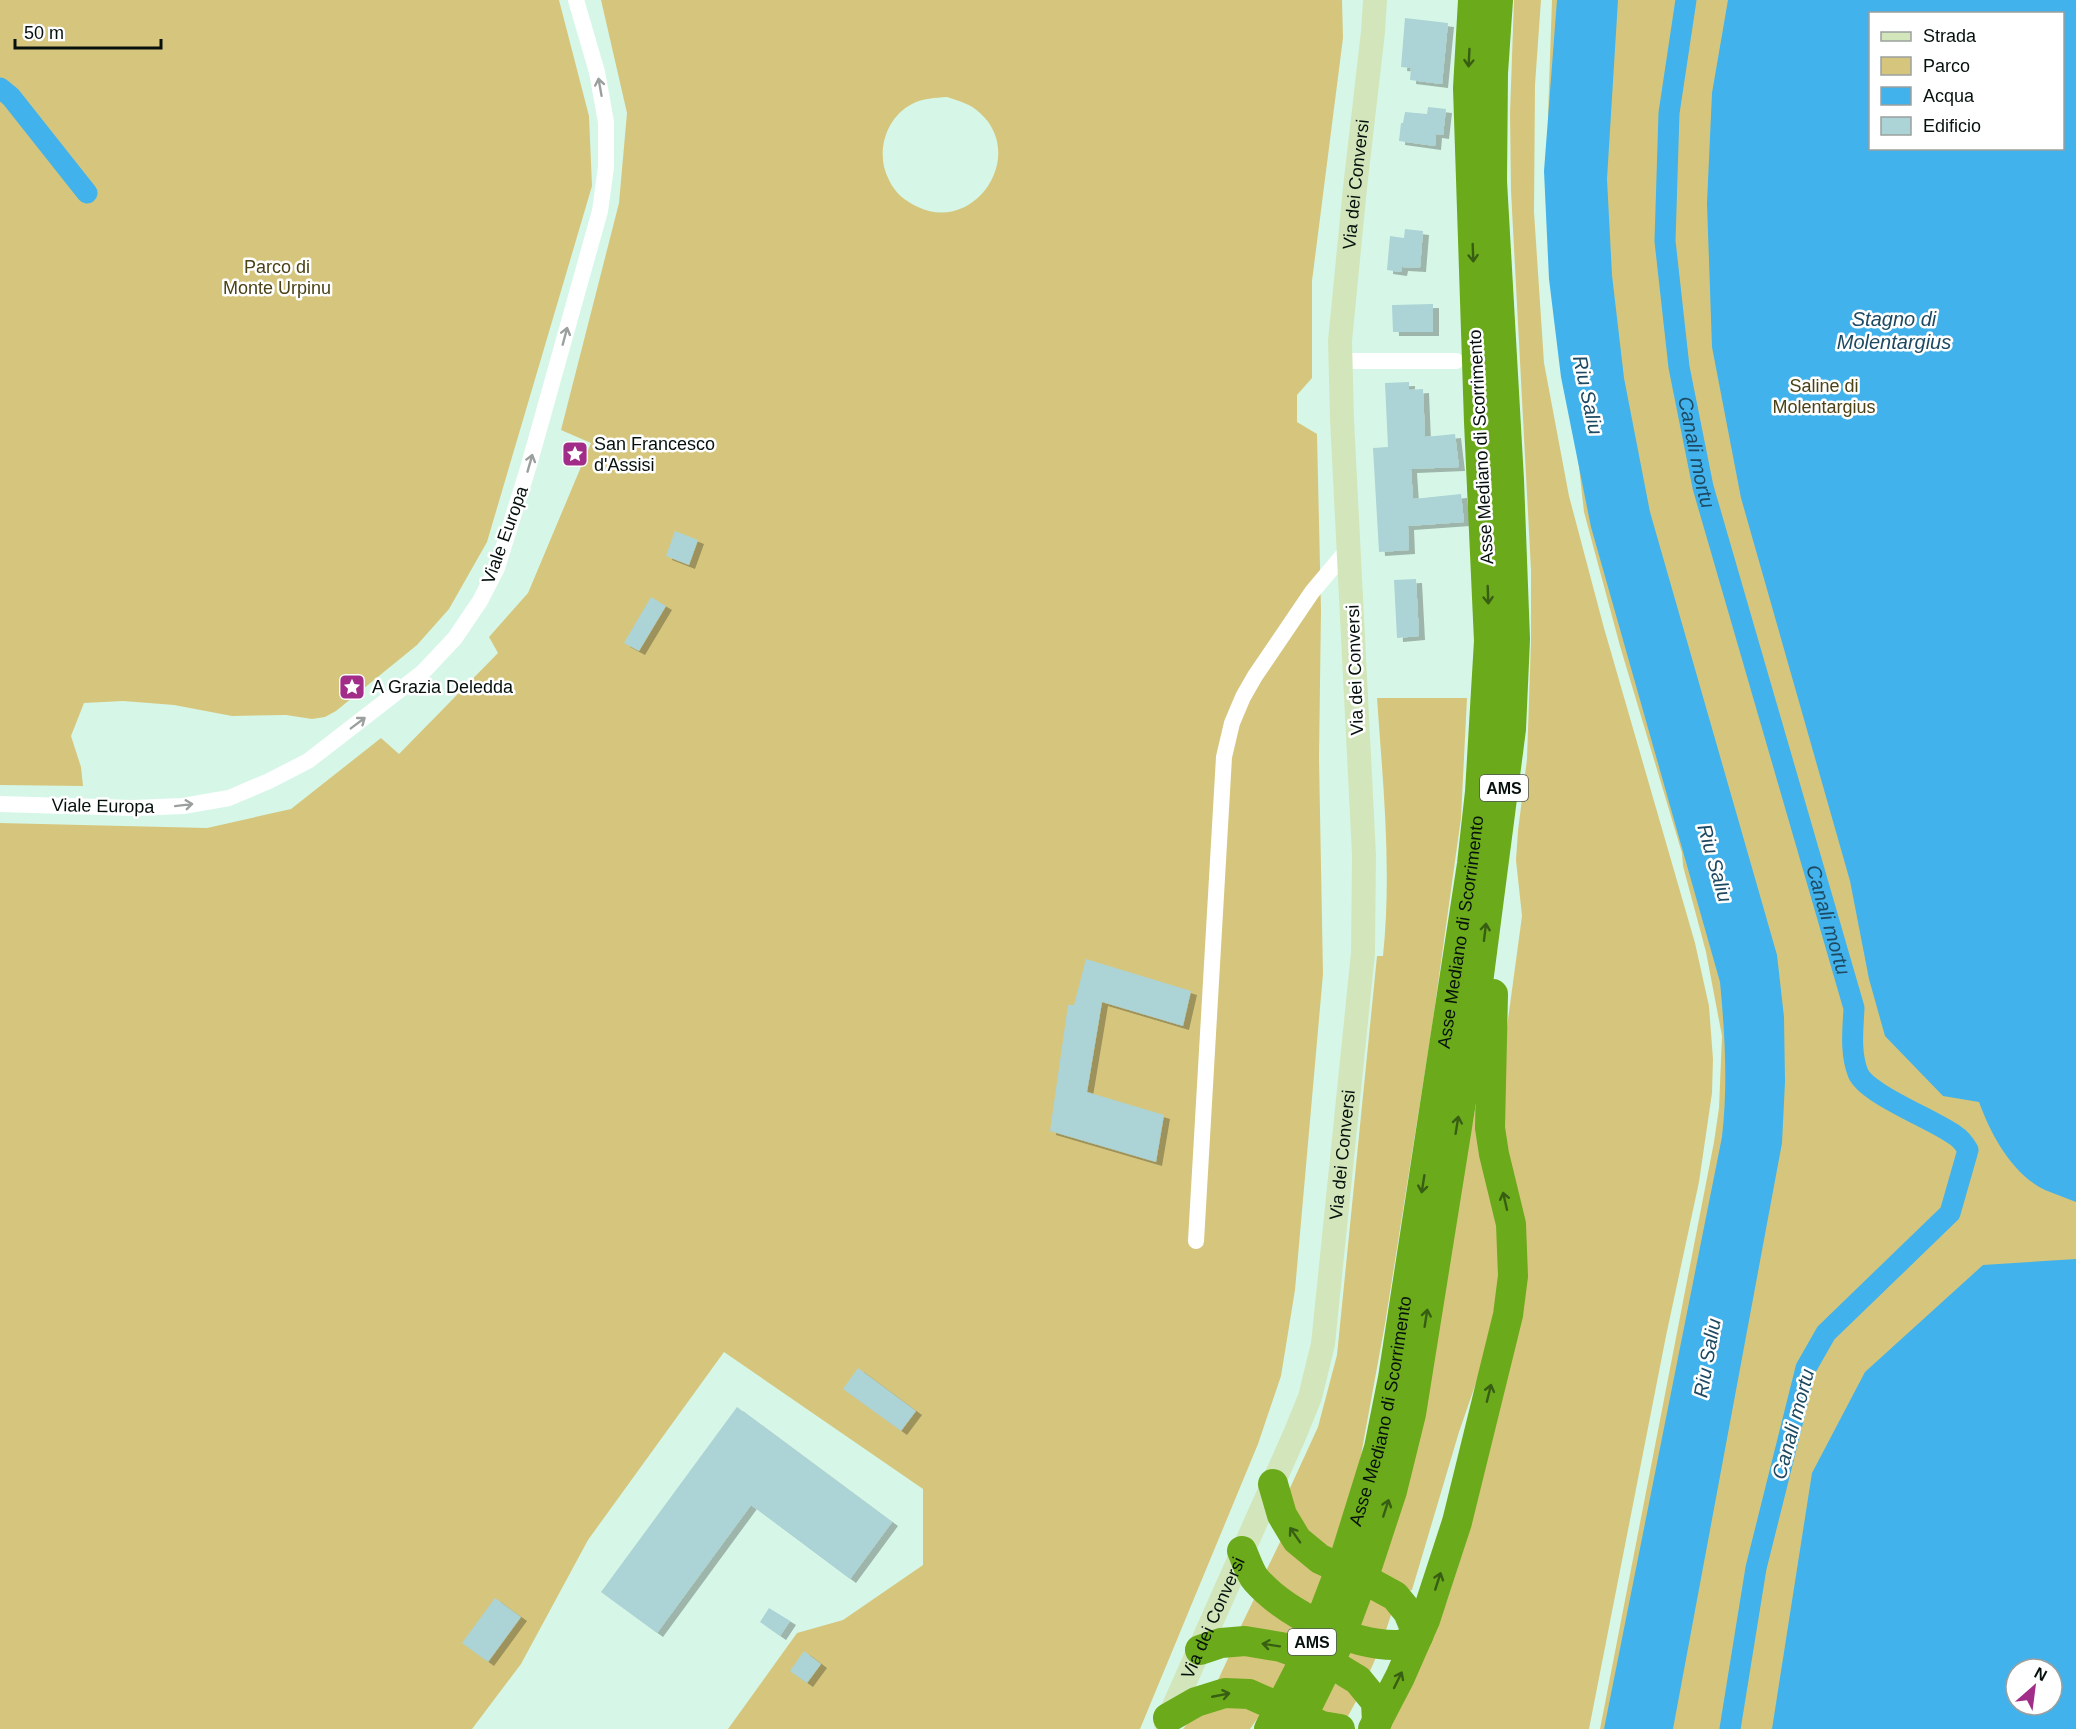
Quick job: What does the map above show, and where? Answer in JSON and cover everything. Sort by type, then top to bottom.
[{"type":"highway","name":"Asse Mediano di Scorrimento","points":[[1357,1559],[1393,1378],[1470,875],[1480,792],[1490,641],[1468,111],[1473,0]]},
{"type":"highway","name":"Asse Mediano di Scorrimento","points":[[1278,1728],[1308,1651],[1392,1491],[1411,1414],[1462,1095],[1511,729],[1515,639],[1509,480],[1492,181],[1493,73],[1497,0]]},
{"type":"highway","points":[[1369,1727],[1418,1636],[1457,1522],[1508,1315],[1513,1276],[1510,1224],[1490,1128],[1494,981],[1481,962]]},
{"type":"highway","points":[[1273,1484],[1282,1515],[1297,1540],[1320,1559],[1395,1596],[1408,1612],[1418,1636]]},
{"type":"highway","points":[[1242,1551],[1255,1579],[1302,1617],[1363,1642],[1400,1645],[1418,1636]]},
{"type":"highway","points":[[1200,1650],[1221,1643],[1245,1641],[1281,1647],[1335,1666],[1358,1680],[1376,1702],[1369,1727]]},
{"type":"highway","points":[[1166,1724],[1196,1702],[1225,1693],[1249,1694],[1322,1726],[1340,1729]]},
{"type":"street","name":"Viale Europa","points":[[0,804],[134,808],[183,806],[229,798],[269,781],[318,753],[423,672],[454,638],[480,601],[497,568],[529,465],[600,211],[606,167],[606,122],[597,72],[576,0]]},
{"type":"street","name":"Via dei Conversi","points":[[1166,1724],[1310,1397],[1323,1344],[1363,953],[1364,855],[1340,361],[1344,286],[1373,32],[1374,0]]},
{"type":"street","points":[[1340,361],[1456,361]]},
{"type":"street","points":[[1196,1241],[1224,757],[1232,723],[1255,676],[1312,592],[1349,548]]},
{"type":"green space","name":"Parco di Monte Urpinu","points":[[0,0],[559,0],[589,116],[592,186],[487,542],[449,609],[417,645],[336,711],[325,717],[312,719],[286,715],[232,716],[174,705],[123,701],[84,703],[71,736],[81,767],[83,786],[0,785]]},
{"type":"green space","points":[[601,0],[1342,0],[1343,38],[1312,281],[1312,378],[1297,395],[1297,422],[1317,434],[1321,610],[1319,758],[1323,974],[1295,1290],[1281,1376],[1258,1444],[1140,1729],[728,1729],[797,1633],[843,1620],[923,1565],[923,1489],[724,1352],[588,1540],[521,1664],[472,1729],[0,1729],[0,823],[207,828],[291,809],[381,738],[399,754],[498,653],[489,637],[528,593],[591,443],[561,430],[619,203],[627,113]],"holes":[[[947,97],[965,103],[980,113],[993,130],[998,149],[996,168],[988,186],[975,200],[958,210],[939,212],[918,207],[897,193],[885,170],[883,148],[889,127],[903,110],[925,99]]]},
{"type":"green space","points":[[1514,0],[1541,0],[1535,85],[1534,212],[1544,363],[1569,496],[1604,628],[1695,943],[1709,1006],[1713,1059],[1712,1093],[1699,1182],[1666,1336],[1589,1729],[1388,1729],[1447,1601],[1463,1551],[1516,1323],[1502,1147],[1504,1049],[1522,916],[1516,860],[1527,759],[1531,570],[1511,191],[1510,113]]},
{"type":"green space","name":"Saline di Molentargius","points":[[1552,0],[2076,0],[2076,1729],[1600,1729],[1714,1142],[1719,1108],[1722,1036],[1706,952],[1683,866],[1682,853],[1620,646],[1584,512],[1554,243],[1548,116]]},
{"type":"green space","points":[[1377,698],[1467,698],[1461,818],[1432,1027],[1385,1324],[1359,1466],[1331,1552],[1317,1544],[1290,1502],[1290,1488],[1318,1427],[1337,1355],[1377,956],[1383,956],[1387,859]]},
{"type":"green space","points":[[1476,1105],[1503,1255],[1487,1351],[1459,1432],[1412,1590],[1406,1592],[1379,1574]]},
{"type":"green space","points":[[1283,1536],[1392,1612],[1385,1633],[1306,1607],[1266,1571]]},
{"type":"green space","points":[[1257,1593],[1378,1653],[1370,1671],[1240,1628]]},
{"type":"green space","points":[[1247,1648],[1360,1694],[1348,1716],[1342,1718],[1218,1680],[1231,1652]]},
{"type":"green space","points":[[1249,1701],[1274,1729],[1257,1719],[1250,1729],[1183,1729],[1196,1712]]},
{"type":"water","name":"Riu Saliu","points":[[1557,0],[1618,0],[1607,179],[1612,275],[1624,378],[1650,512],[1777,955],[1784,1017],[1785,1082],[1782,1143],[1673,1729],[1604,1729],[1722,1137],[1725,1079],[1723,1021],[1720,982],[1591,527],[1561,377],[1549,279],[1544,171]]},
{"type":"water","name":"Stagno di Molentargius","points":[[1728,0],[2076,0],[2076,1202],[2045,1190],[2022,1174],[1996,1140],[1979,1102],[1943,1096],[1885,1036],[1869,979],[1850,881],[1741,498],[1712,347],[1707,203],[1712,93]]},
{"type":"water","points":[[2076,1259],[2076,1729],[1772,1729],[1812,1473],[1865,1372],[1983,1265]]},
{"type":"building","points":[[1405,18],[1448,23],[1442,84],[1410,80],[1411,68],[1401,67]]},
{"type":"building","points":[[1428,107],[1446,109],[1443,135],[1436,134],[1435,146],[1399,141],[1405,112],[1427,114]]},
{"type":"building","points":[[1405,229],[1423,231],[1420,268],[1402,267],[1401,272],[1387,270],[1390,236],[1404,238]]},
{"type":"building","points":[[1433,304],[1433,332],[1393,332],[1392,305]]},
{"type":"building","points":[[1409,382],[1409,390],[1423,389],[1425,437],[1455,434],[1459,467],[1411,469],[1413,499],[1461,494],[1464,522],[1408,526],[1409,550],[1379,552],[1373,448],[1388,447],[1385,383]]},
{"type":"building","points":[[675,531],[698,540],[689,565],[666,556]]},
{"type":"building","points":[[1416,579],[1419,636],[1397,638],[1394,580]]},
{"type":"building","points":[[651,597],[666,606],[639,651],[624,643]]},
{"type":"building","points":[[1086,959],[1191,991],[1183,1026],[1102,1002],[1087,1092],[1164,1115],[1156,1162],[1050,1131],[1068,1005],[1074,1005]]},
{"type":"building","points":[[858,1368],[916,1411],[901,1431],[843,1389]]},
{"type":"building","points":[[737,1407],[892,1522],[850,1579],[751,1505],[657,1633],[601,1592]]},
{"type":"building","points":[[495,1598],[521,1617],[488,1662],[462,1643]]},
{"type":"building","points":[[769,1608],[790,1621],[780,1636],[760,1622]]},
{"type":"building","points":[[804,1651],[821,1664],[807,1683],[790,1671]]},
{"type":"waterway","name":"Canali mortu","points":[[1686,0],[1669,113],[1665,241],[1679,367],[1703,487],[1854,1008],[1853,1049],[1858,1073],[1864,1081],[1887,1098],[1958,1137],[1968,1150],[1950,1213],[1826,1333],[1806,1368],[1756,1568],[1730,1729]]},
{"type":"waterway","points":[[0,88],[11,97],[87,193]]},
{"type":"place","name":"San Francesco d'Assisi","points":[[575,454]]},
{"type":"place","name":"A Grazia Deledda","points":[[352,687]]}]
